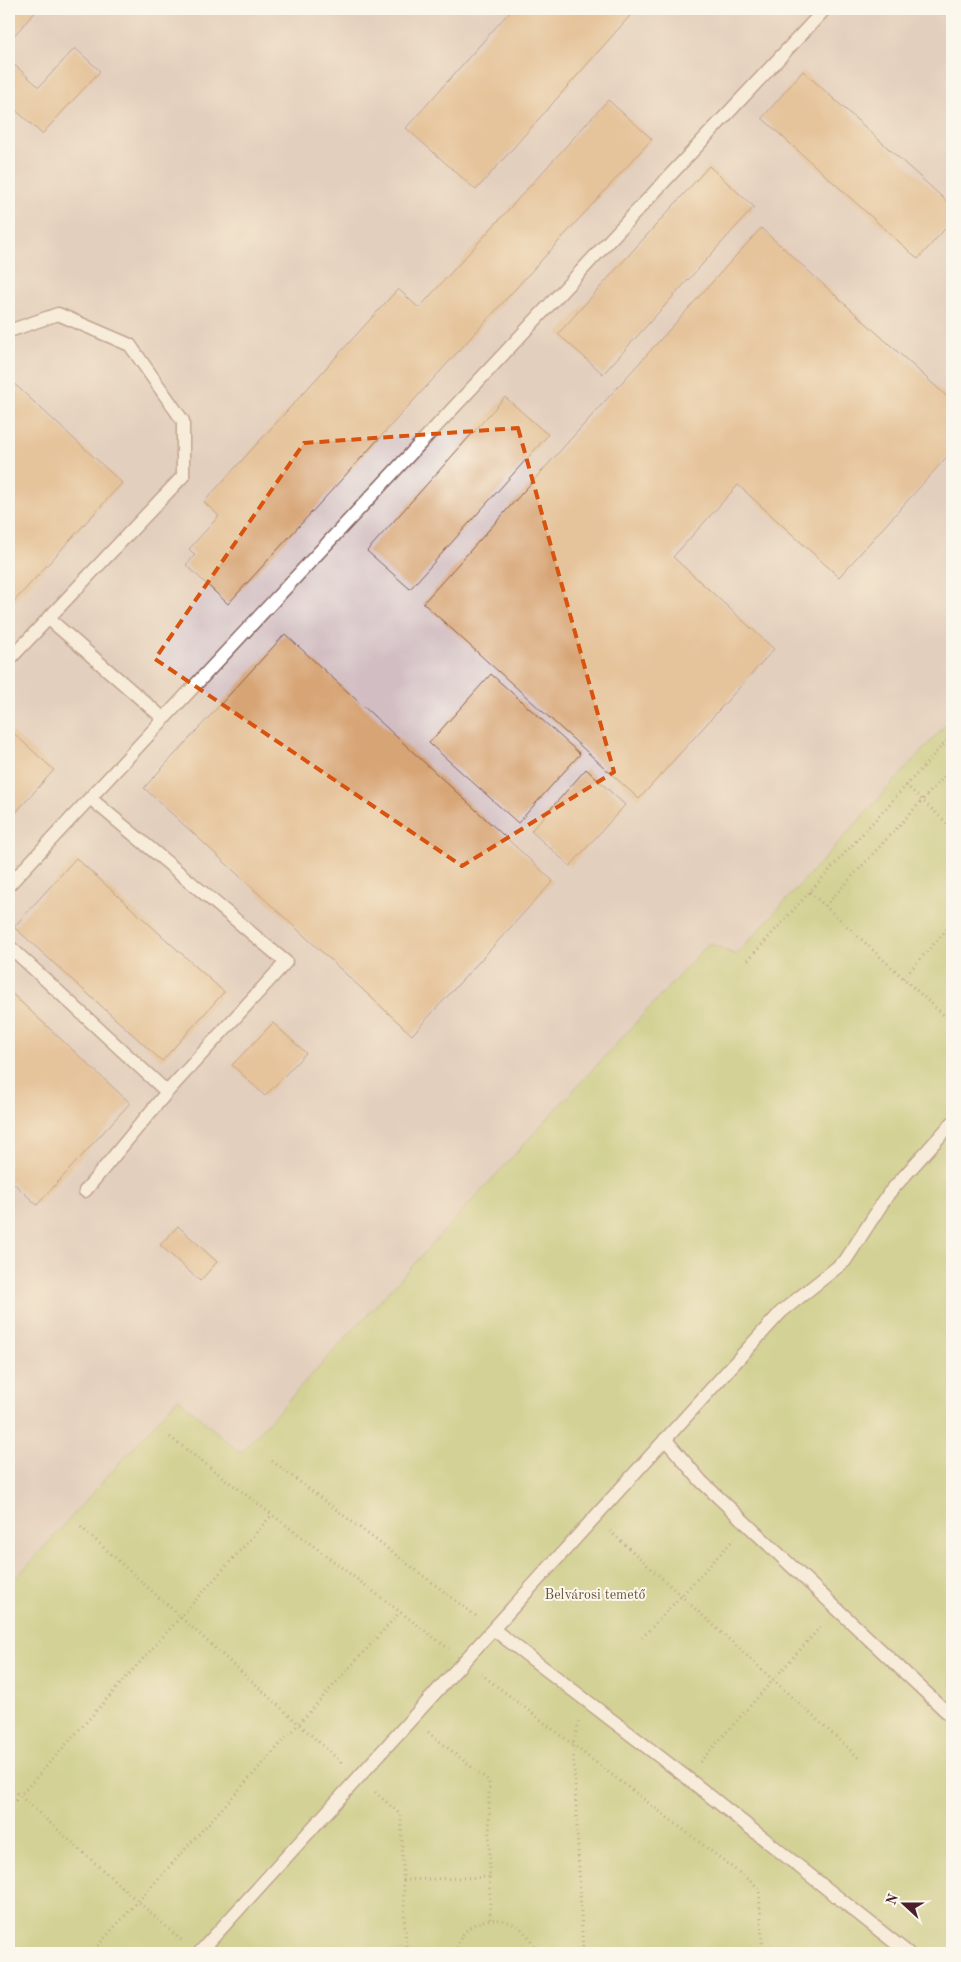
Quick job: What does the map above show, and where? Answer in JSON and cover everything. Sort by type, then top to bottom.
[{"type":"lane","points":[[9,885],[825,9]]},
{"type":"lane","points":[[9,331],[58,314],[130,345],[183,421],[183,476],[9,660]]},
{"type":"lane","points":[[48,618],[164,719]]},
{"type":"lane","points":[[85,1191],[167,1092],[286,962],[90,798]]},
{"type":"lane","points":[[9,946],[167,1092]]},
{"type":"lane","points":[[194,1950],[412,1719],[781,1312],[845,1261],[889,1192],[952,1123]]},
{"type":"lane","points":[[665,1440],[701,1481],[952,1718]]},
{"type":"lane","points":[[493,1629],[908,1953]]},
{"type":"path","points":[[748,960],[952,735]]},
{"type":"path","points":[[826,906],[952,768]]},
{"type":"path","points":[[906,786],[952,828]]},
{"type":"path","points":[[810,892],[952,1023]]},
{"type":"path","points":[[903,978],[952,924]]},
{"type":"path","points":[[170,1437],[465,1660],[759,1888],[763,1953]]},
{"type":"path","points":[[272,1461],[493,1629]]},
{"type":"path","points":[[9,1808],[272,1515]]},
{"type":"path","points":[[595,1517],[860,1759]]},
{"type":"path","points":[[642,1638],[747,1525]]},
{"type":"path","points":[[81,1527],[401,1815],[406,1953]]},
{"type":"path","points":[[686,1778],[837,1609]]},
{"type":"path","points":[[91,1953],[400,1612]]},
{"type":"path","points":[[583,1953],[573,1745],[584,1700]]},
{"type":"path","points":[[412,1719],[489,1781],[490,1919]]},
{"type":"path","points":[[9,1786],[194,1950]]},
{"type":"path","points":[[403,1880],[490,1877]]},
{"type":"path","points":[[455,1953],[458,1941],[466,1931],[478,1923],[490,1919],[504,1920],[518,1926],[528,1935],[535,1953]]},
{"type":"highlighted area","points":[[518,428],[614,772],[462,866],[155,659],[304,443]]},
{"type":"shaded area","points":[[9,9],[952,9],[952,718],[736,955],[709,943],[240,1453],[178,1398],[9,1586]]},
{"type":"green space","name":"Belvárosi temető","points":[[952,718],[952,1953],[9,1953],[9,1586],[178,1398],[240,1453],[709,943],[736,955]]},
{"type":"building","points":[[9,9],[37,10],[9,41]]},
{"type":"building","points":[[512,9],[636,9],[476,190],[406,128]]},
{"type":"building","points":[[75,48],[100,71],[42,134],[9,104],[9,60],[39,87]]},
{"type":"building","points":[[803,71],[952,206],[952,221],[918,259],[762,118]]},
{"type":"building","points":[[608,100],[652,139],[228,604],[186,565],[195,555],[189,549],[219,516],[204,502],[398,289],[419,308]]},
{"type":"building","points":[[709,166],[754,207],[603,374],[558,334]]},
{"type":"building","points":[[761,228],[952,401],[952,451],[839,577],[738,485],[673,557],[774,649],[639,799],[423,603]]},
{"type":"building","points":[[9,379],[122,483],[9,607]]},
{"type":"building","points":[[505,397],[548,435],[410,589],[367,551]]},
{"type":"building","points":[[285,634],[553,881],[412,1035],[144,788]]},
{"type":"building","points":[[491,674],[580,754],[518,823],[429,743]]},
{"type":"building","points":[[11,731],[54,770],[9,820],[9,734]]},
{"type":"building","points":[[586,769],[625,805],[570,866],[531,831]]},
{"type":"building","points":[[76,858],[224,992],[162,1061],[14,927]]},
{"type":"building","points":[[9,991],[130,1103],[37,1205],[9,1179]]},
{"type":"building","points":[[273,1023],[306,1053],[265,1096],[232,1065]]},
{"type":"building","points":[[178,1226],[217,1262],[200,1281],[160,1245]]}]
